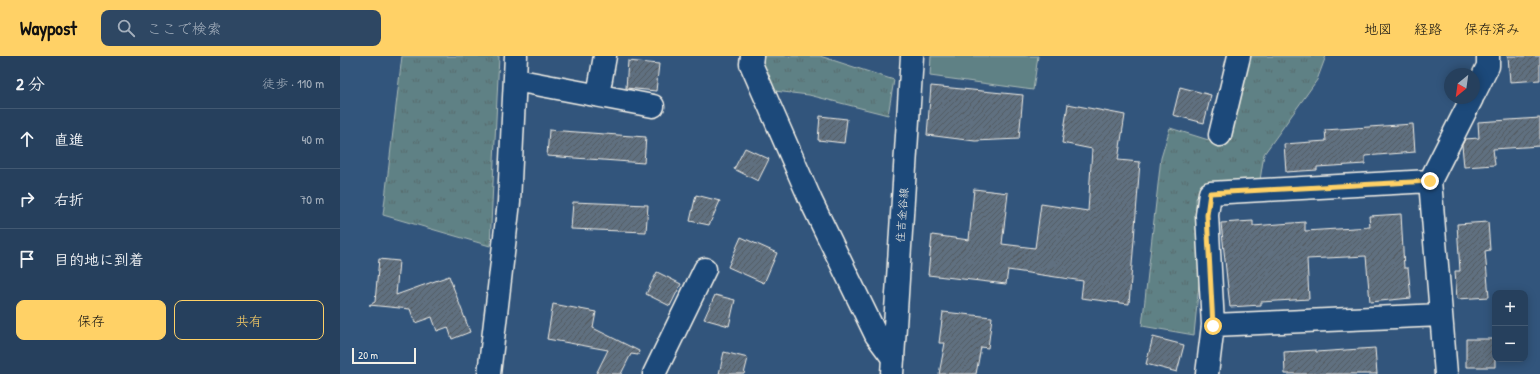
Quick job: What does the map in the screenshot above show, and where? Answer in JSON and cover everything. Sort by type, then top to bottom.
[{"type":"street","points":[[489,374],[508,202],[516,56]]},
{"type":"street","points":[[598,95],[605,56]]},
{"type":"street","points":[[752,56],[751,64],[811,201],[892,366]]},
{"type":"street","name":"住吉金谷線","points":[[892,366],[912,56]]},
{"type":"street","points":[[1220,135],[1239,56]]},
{"type":"street","points":[[1480,82],[1488,66],[1488,56]]},
{"type":"street","points":[[515,80],[653,106]]},
{"type":"street","points":[[1446,374],[1430,181],[1469,104]]},
{"type":"street","points":[[1207,374],[1213,326],[1207,215],[1210,193],[1430,181]]},
{"type":"street","points":[[654,374],[705,269]]},
{"type":"street","points":[[1213,326],[1441,315]]},
{"type":"green space","points":[[402,56],[499,56],[490,246],[383,215]]},
{"type":"green space","points":[[752,56],[820,56],[894,80],[888,115],[809,95],[774,91]]},
{"type":"green space","points":[[931,56],[1038,56],[1033,90],[930,76]]},
{"type":"green space","points":[[1240,56],[1326,56],[1317,80],[1264,154],[1260,180],[1204,190],[1196,198],[1199,283],[1194,335],[1142,326],[1161,158],[1170,128],[1215,142]]},
{"type":"building","points":[[1508,56],[1540,56],[1540,80],[1510,82]]},
{"type":"building","points":[[628,61],[659,64],[656,91],[626,88]]},
{"type":"building","points":[[931,86],[1023,95],[1019,139],[975,141],[927,135]]},
{"type":"building","points":[[1180,87],[1211,95],[1204,123],[1173,115]]},
{"type":"building","points":[[1068,104],[1125,115],[1118,160],[1140,162],[1129,304],[1081,298],[1083,281],[1008,270],[1006,284],[928,275],[932,235],[969,240],[974,189],[1008,193],[1002,244],[1035,248],[1041,204],[1088,211],[1092,149],[1062,143]]},
{"type":"building","points":[[820,116],[847,119],[844,143],[818,140]]},
{"type":"building","points":[[1540,118],[1540,146],[1493,149],[1495,165],[1464,167],[1462,145],[1465,139],[1479,138],[1478,122]]},
{"type":"building","points":[[1413,124],[1415,152],[1365,156],[1365,164],[1317,167],[1317,170],[1286,172],[1284,144],[1326,141],[1325,130]]},
{"type":"building","points":[[549,130],[646,137],[644,163],[547,156]]},
{"type":"building","points":[[745,148],[769,159],[758,181],[734,169]]},
{"type":"building","points":[[696,195],[720,201],[709,225],[690,221]]},
{"type":"building","points":[[573,202],[648,205],[646,232],[571,229]]},
{"type":"building","points":[[1401,214],[1404,268],[1408,268],[1411,298],[1370,302],[1366,256],[1307,259],[1309,299],[1261,302],[1261,305],[1230,307],[1221,223],[1253,221],[1253,226],[1305,222],[1305,231],[1370,227],[1369,216]]},
{"type":"building","points":[[1488,222],[1490,250],[1485,251],[1489,297],[1457,299],[1455,271],[1460,271],[1457,224]]},
{"type":"building","points":[[741,237],[777,253],[764,283],[728,267]]},
{"type":"building","points":[[379,259],[399,261],[396,295],[449,276],[470,332],[452,339],[448,327],[437,331],[432,317],[415,323],[410,309],[369,305],[375,302]]},
{"type":"building","points":[[657,272],[681,284],[670,306],[646,294]]},
{"type":"building","points":[[715,295],[735,300],[729,326],[704,319]]},
{"type":"building","points":[[553,304],[596,312],[593,328],[639,351],[638,355],[631,354],[621,374],[596,374],[608,350],[547,339]]},
{"type":"building","points":[[943,312],[992,317],[988,348],[981,347],[976,374],[939,374],[945,343],[939,343]]},
{"type":"building","points":[[1153,337],[1184,345],[1177,372],[1146,364]]},
{"type":"building","points":[[1466,339],[1492,339],[1492,362],[1495,362],[1495,367],[1466,367]]},
{"type":"building","points":[[1375,348],[1377,374],[1285,374],[1284,352],[1316,350],[1316,352]]},
{"type":"building","points":[[724,352],[748,358],[744,374],[719,374]]},
{"type":"route","points":[[1213,326],[1207,215],[1210,193],[1430,181]]}]
